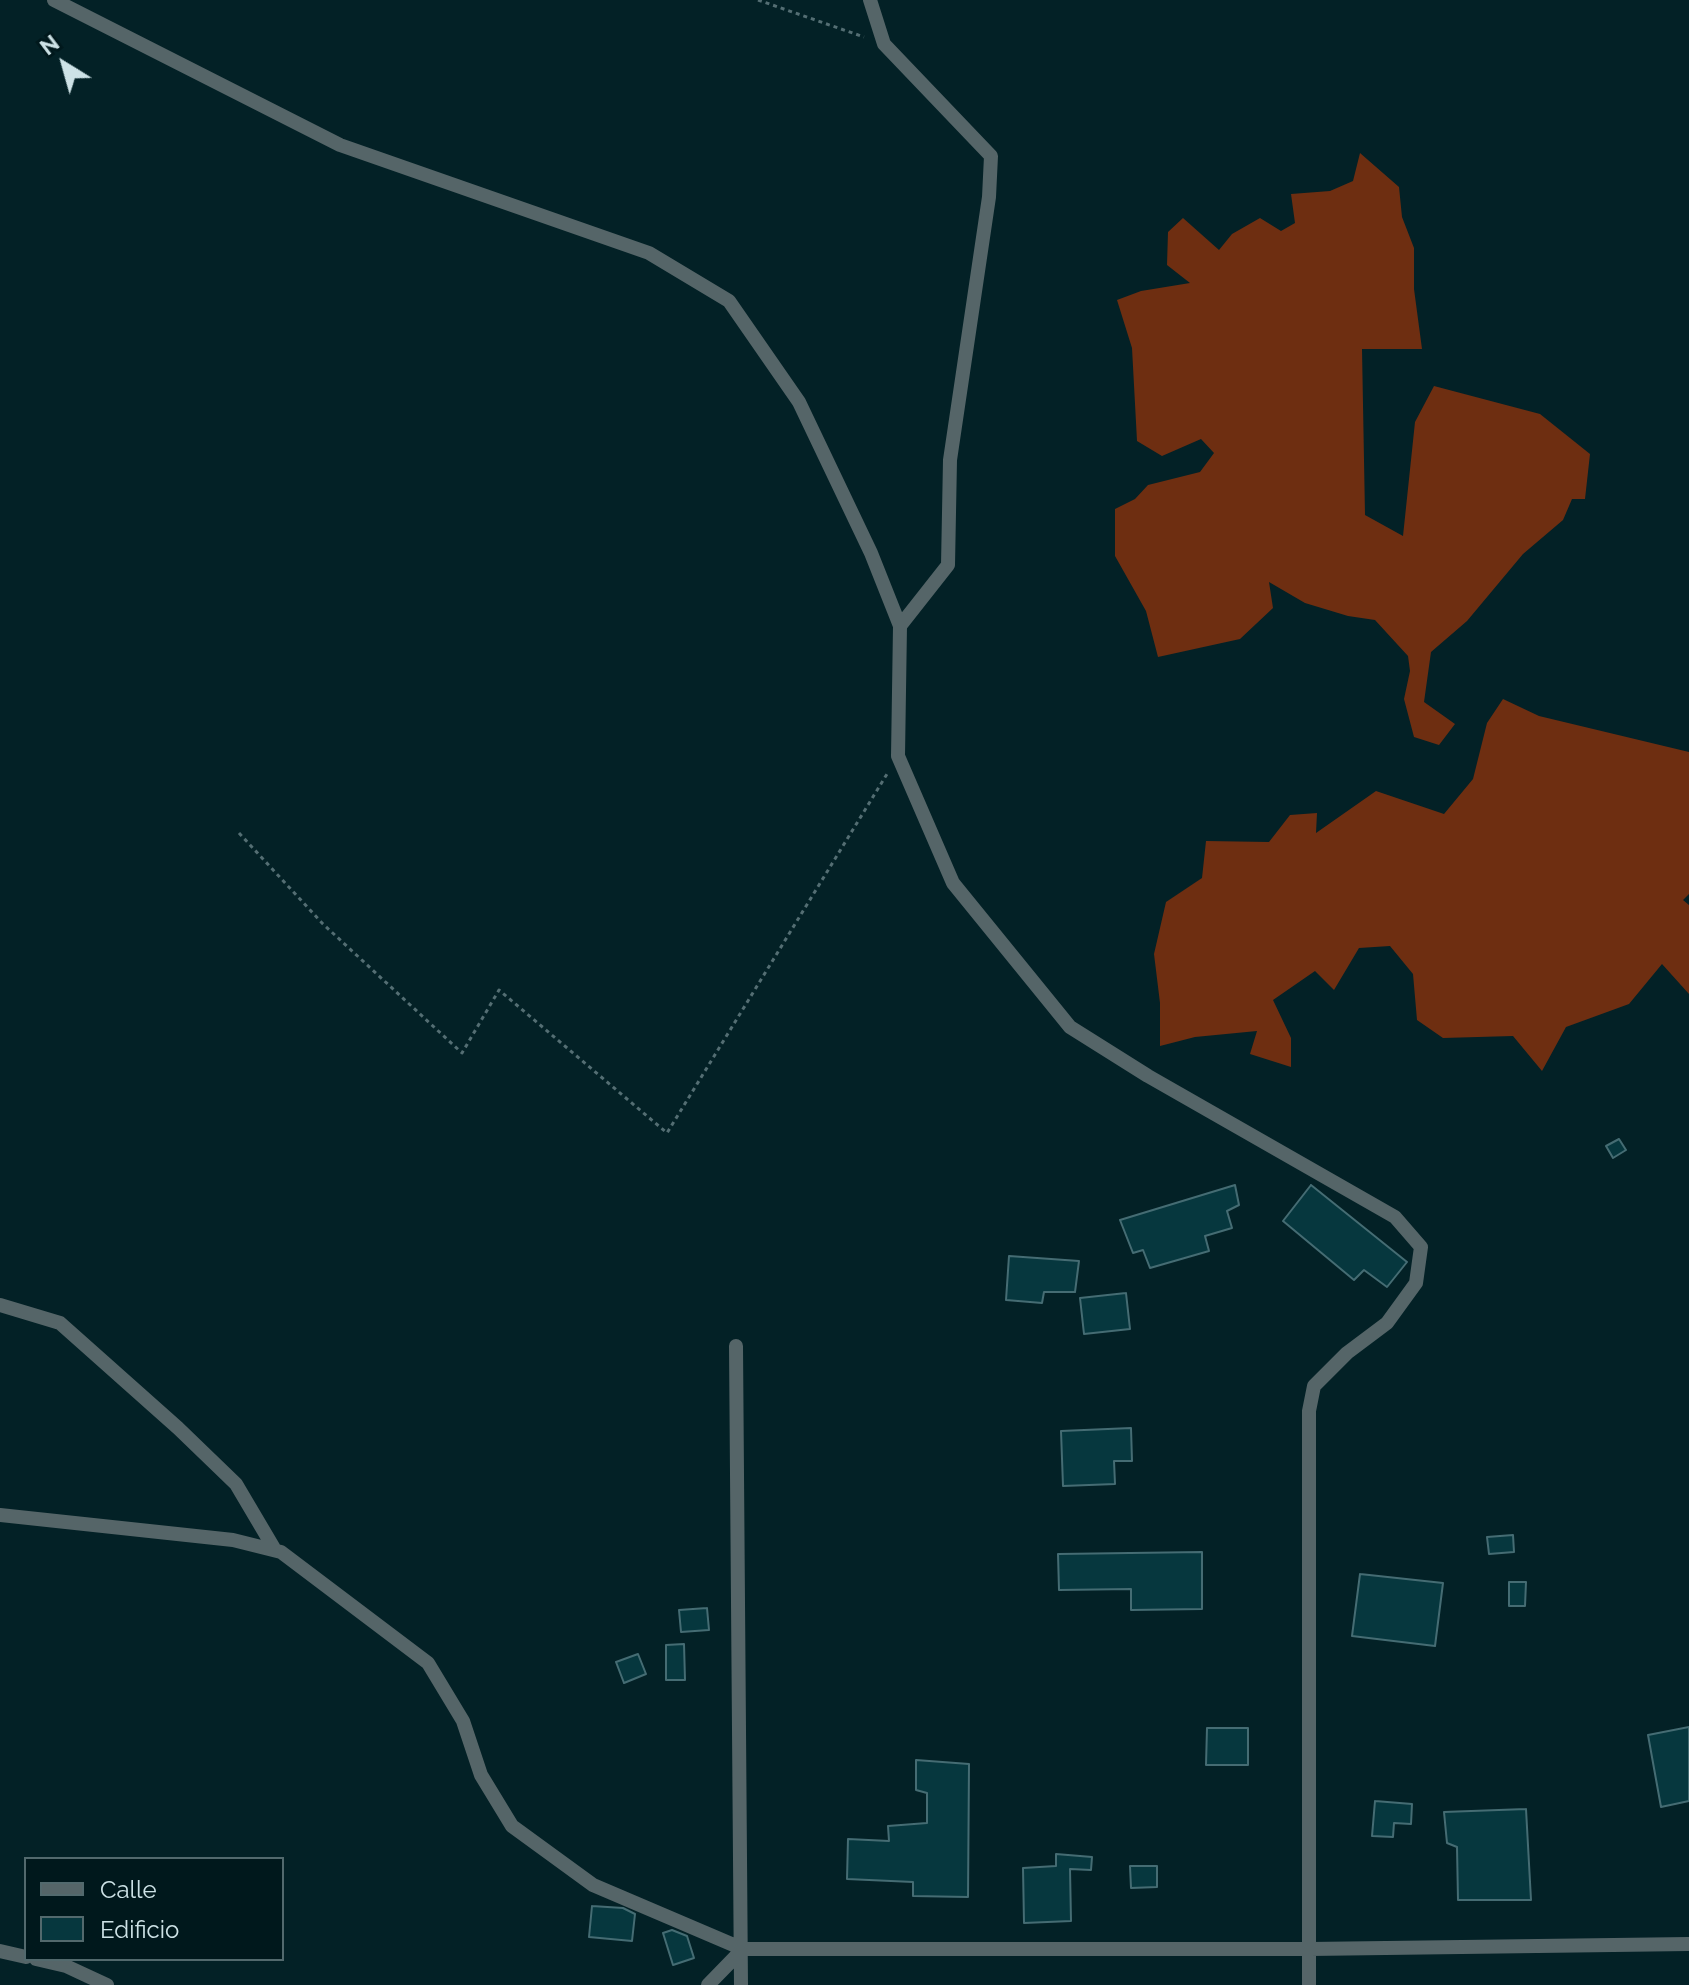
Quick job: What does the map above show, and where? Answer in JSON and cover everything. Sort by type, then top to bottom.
[{"type":"street","points":[[54,0],[340,145],[649,253],[729,301],[799,402],[871,553],[900,626],[898,756],[953,883],[1070,1027],[1148,1076],[1395,1217],[1421,1247],[1416,1283],[1387,1323],[1347,1353],[1314,1386],[1309,1411],[1309,1985]]},
{"type":"street","points":[[870,0],[884,44],[991,156],[989,197],[950,460],[948,565],[900,626]]},
{"type":"street","points":[[0,1305],[60,1323],[236,1484],[275,1550],[428,1663],[463,1721],[481,1775],[512,1826],[593,1885],[743,1949],[1310,1949],[1689,1944]]},
{"type":"street","points":[[736,1346],[741,1985]]},
{"type":"street","points":[[0,1515],[233,1540],[275,1550]]},
{"type":"street","points":[[708,1985],[743,1949]]},
{"type":"street","points":[[0,1951],[24,1957]]},
{"type":"street","points":[[45,1961],[66,1966],[107,1985]]},
{"type":"path","points":[[758,0],[884,44]]},
{"type":"path","points":[[239,833],[323,924],[462,1053],[499,990],[667,1133],[898,756]]},
{"type":"shaded area","points":[[1360,153],[1399,187],[1402,217],[1414,248],[1414,289],[1422,349],[1362,349],[1365,515],[1403,536],[1415,422],[1434,386],[1540,414],[1590,454],[1585,499],[1572,499],[1563,520],[1523,554],[1467,621],[1431,652],[1424,702],[1455,724],[1439,745],[1414,737],[1404,699],[1410,671],[1408,656],[1375,620],[1348,616],[1305,603],[1269,582],[1273,608],[1240,639],[1158,657],[1146,611],[1115,556],[1115,509],[1135,499],[1148,485],[1200,472],[1214,453],[1201,439],[1162,456],[1137,441],[1132,348],[1117,300],[1141,291],[1190,283],[1167,265],[1168,232],[1183,218],[1219,250],[1232,234],[1260,218],[1281,231],[1295,223],[1291,194],[1330,191],[1353,181]]},
{"type":"shaded area","points":[[1503,699],[1539,716],[1689,752],[1689,894],[1683,900],[1689,905],[1689,994],[1662,964],[1629,1004],[1566,1027],[1542,1071],[1513,1036],[1443,1038],[1417,1020],[1413,974],[1390,946],[1359,948],[1334,990],[1315,971],[1273,1000],[1291,1038],[1291,1067],[1250,1054],[1257,1031],[1195,1037],[1160,1046],[1160,1003],[1154,954],[1166,902],[1202,878],[1206,841],[1269,842],[1290,815],[1317,813],[1316,833],[1376,791],[1444,814],[1473,779],[1487,723]]},
{"type":"building","points":[[1619,1139],[1626,1150],[1613,1158],[1606,1146]]},
{"type":"building","points":[[1235,1185],[1239,1205],[1227,1211],[1232,1228],[1205,1236],[1209,1251],[1150,1268],[1143,1250],[1133,1253],[1120,1220]]},
{"type":"building","points":[[1311,1185],[1407,1262],[1387,1287],[1364,1270],[1354,1280],[1283,1221]]},
{"type":"building","points":[[1009,1256],[1079,1261],[1075,1292],[1044,1292],[1042,1303],[1006,1300]]},
{"type":"building","points":[[1126,1293],[1130,1329],[1084,1334],[1080,1298]]},
{"type":"building","points":[[1131,1428],[1132,1461],[1114,1461],[1115,1484],[1063,1486],[1061,1431]]},
{"type":"building","points":[[1513,1535],[1514,1552],[1489,1554],[1487,1537]]},
{"type":"building","points":[[1202,1552],[1202,1609],[1131,1610],[1131,1589],[1059,1590],[1058,1554]]},
{"type":"building","points":[[1360,1574],[1443,1583],[1435,1646],[1352,1636]]},
{"type":"building","points":[[1509,1582],[1526,1582],[1525,1606],[1509,1606]]},
{"type":"building","points":[[707,1608],[709,1630],[681,1632],[679,1610]]},
{"type":"building","points":[[684,1644],[685,1680],[666,1680],[666,1645]]},
{"type":"building","points":[[638,1654],[646,1674],[624,1683],[616,1662]]},
{"type":"building","points":[[1689,1727],[1689,1801],[1661,1807],[1648,1735]]},
{"type":"building","points":[[1207,1728],[1248,1728],[1248,1765],[1206,1765]]},
{"type":"building","points":[[916,1760],[969,1764],[968,1897],[913,1896],[913,1882],[847,1879],[848,1839],[889,1841],[888,1826],[927,1823],[927,1793],[916,1790]]},
{"type":"building","points":[[1375,1801],[1412,1804],[1411,1824],[1394,1823],[1393,1837],[1372,1836]]},
{"type":"building","points":[[1526,1809],[1531,1900],[1458,1900],[1457,1847],[1447,1843],[1444,1812]]},
{"type":"building","points":[[1056,1854],[1092,1857],[1091,1870],[1070,1869],[1071,1921],[1024,1923],[1023,1868],[1056,1866]]},
{"type":"building","points":[[1130,1866],[1157,1866],[1157,1887],[1131,1888]]},
{"type":"building","points":[[592,1906],[623,1908],[635,1914],[632,1941],[589,1937]]},
{"type":"building","points":[[672,1930],[687,1936],[694,1958],[673,1965],[663,1933]]}]
